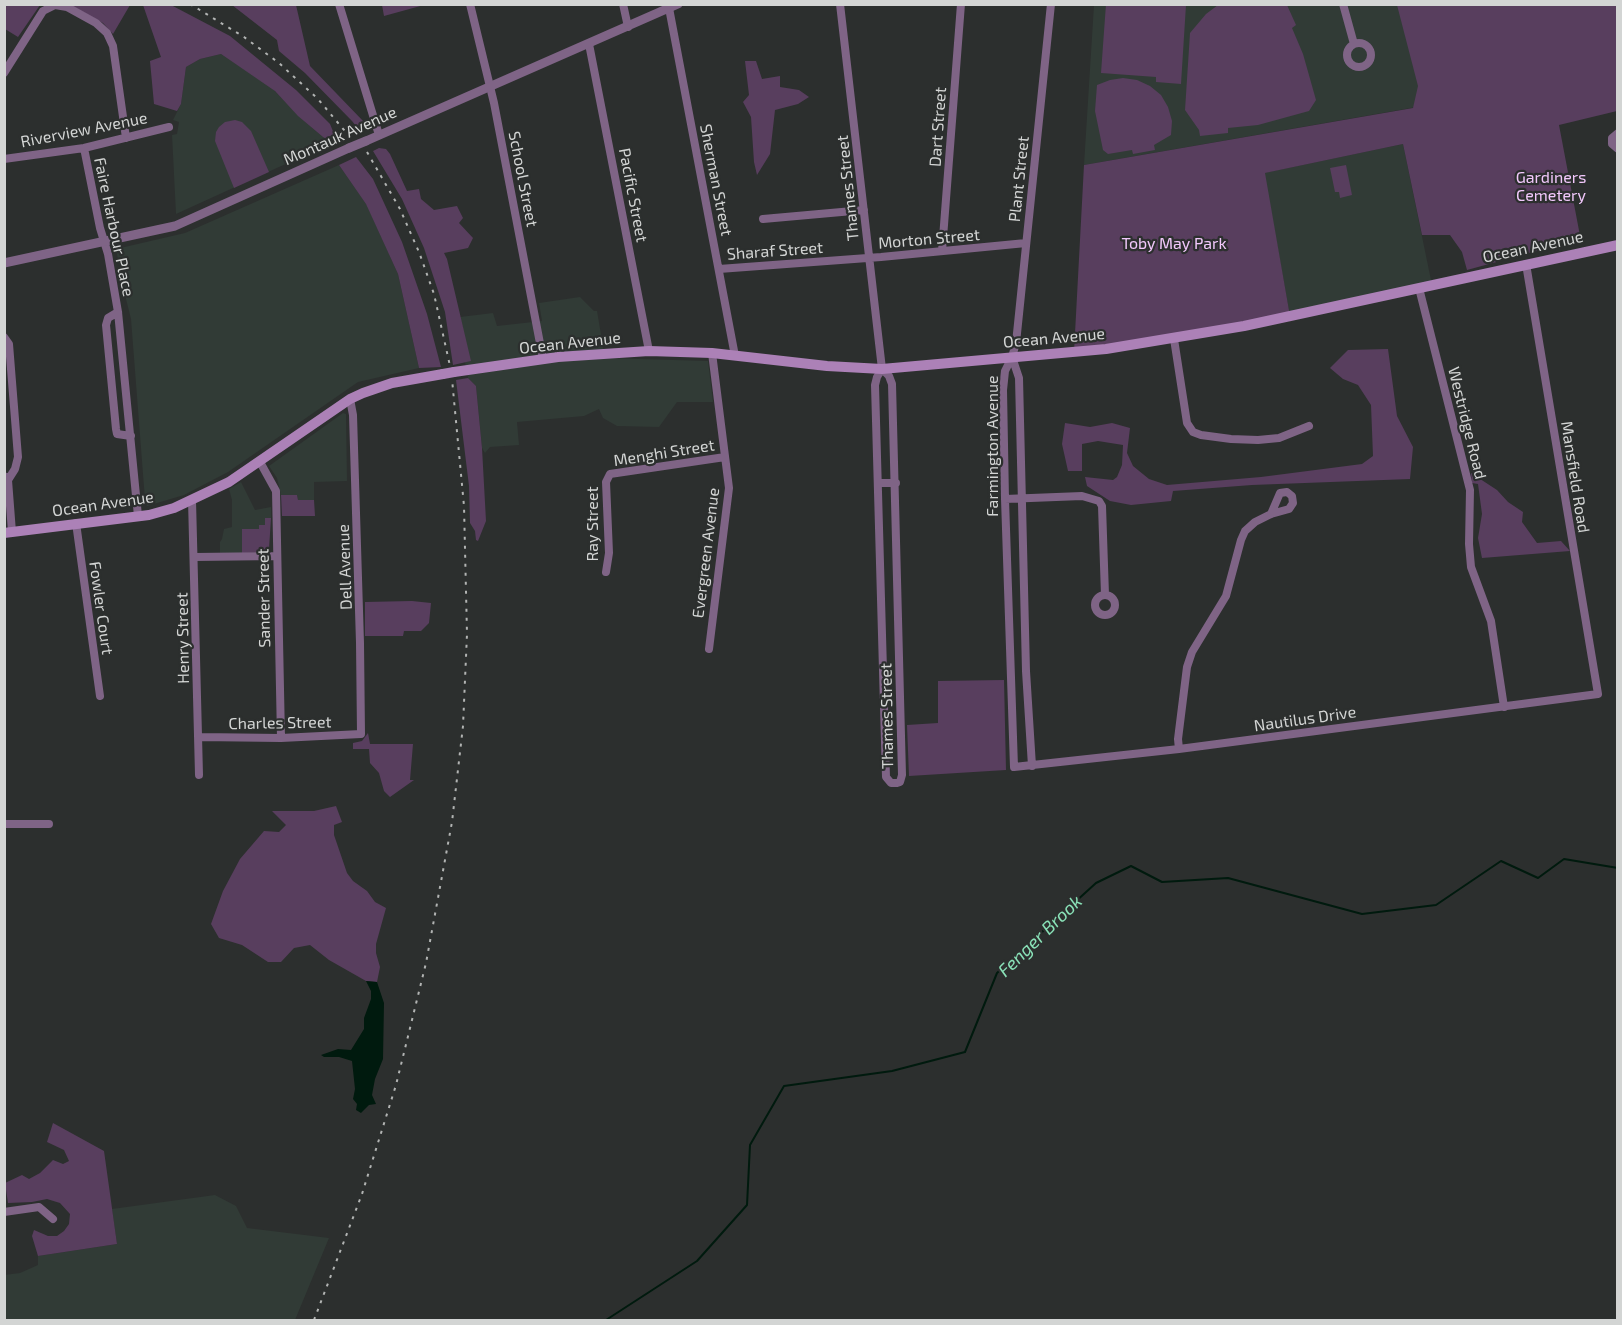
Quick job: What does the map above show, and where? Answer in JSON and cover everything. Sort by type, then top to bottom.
[{"type":"main road","name":"Ocean Avenue","points":[[8,532],[159,512],[192,500],[229,482],[350,399],[384,385],[449,373],[543,359],[649,351],[712,353],[845,368],[882,369],[1116,348],[1174,339],[1617,245]]},
{"type":"street","points":[[339,4],[380,135]]},
{"type":"street","name":"School Street","points":[[470,4],[490,87],[543,359]]},
{"type":"street","points":[[623,4],[628,27]]},
{"type":"street","name":"Thames Street","points":[[840,4],[882,369],[875,385],[886,777],[891,783],[897,783],[900,782],[902,775],[896,483],[892,384],[889,376],[882,369]]},
{"type":"street","name":"Dart Street","points":[[942,251],[961,4]]},
{"type":"street","name":"Plant Street","points":[[1012,357],[1016,343],[1051,4]]},
{"type":"street","points":[[1343,4],[1354,44]]},
{"type":"street","points":[[4,74],[43,11],[55,5],[67,7],[96,23],[107,33],[113,46],[126,138]]},
{"type":"street","name":"Montauk Avenue","points":[[4,263],[175,226],[674,6]]},
{"type":"street","name":"Sherman Street","points":[[674,6],[735,356]]},
{"type":"street","name":"Pacific Street","points":[[589,44],[649,351]]},
{"type":"street","name":"Riverview Avenue","points":[[4,159],[84,148],[169,127]]},
{"type":"street","points":[[1617,133],[1612,138],[1612,144],[1617,149]]},
{"type":"street","name":"Faire Harbour Place","points":[[84,148],[118,312],[138,516]]},
{"type":"street","points":[[763,219],[864,210]]},
{"type":"street","name":"Morton Street","points":[[870,258],[1026,243]]},
{"type":"street","name":"Sharaf Street","points":[[719,269],[870,258]]},
{"type":"street","name":"Mansfield Road","points":[[1526,264],[1598,694]]},
{"type":"street","name":"Westridge Road","points":[[1419,288],[1470,490],[1471,567],[1491,621],[1504,707]]},
{"type":"street","name":"Faire Harbour Place","points":[[118,312],[108,318],[106,325],[116,429],[117,434],[131,436]]},
{"type":"street","points":[[4,337],[9,344],[18,457],[15,469],[6,478],[8,532]]},
{"type":"street","points":[[1174,339],[1187,423],[1193,432],[1231,439],[1258,440],[1279,438],[1309,426]]},
{"type":"street","name":"Evergreen Avenue","points":[[709,649],[729,488],[712,353]]},
{"type":"street","name":"Farmington Avenue","points":[[1012,357],[1019,378],[1026,671],[1032,766]]},
{"type":"street","name":"Farmington Avenue","points":[[1012,357],[1005,371],[1003,390],[1014,767]]},
{"type":"street","name":"Dell Avenue","points":[[350,399],[354,427],[361,734]]},
{"type":"street","name":"Menghi Street","points":[[608,476],[617,472],[725,457]]},
{"type":"street","name":"Sander Street","points":[[260,462],[276,491],[281,738]]},
{"type":"street","name":"Ray Street","points":[[606,572],[609,553],[606,482],[608,476]]},
{"type":"street","points":[[878,483],[896,483]]},
{"type":"street","points":[[1005,499],[1082,496],[1099,501],[1102,506],[1105,595]]},
{"type":"street","name":"Henry Street","points":[[192,500],[199,775]]},
{"type":"street","points":[[1179,750],[1178,739],[1186,677],[1192,652],[1226,596],[1245,531],[1255,522],[1272,513]]},
{"type":"street","name":"Fowler Court","points":[[76,523],[100,696]]},
{"type":"street","points":[[195,557],[277,556]]},
{"type":"street","name":"Thames Street","points":[[883,640],[899,640]]},
{"type":"street","name":"Nautilus Drive","points":[[1014,767],[1179,750],[1598,694]]},
{"type":"street","name":"Charles Street","points":[[199,737],[281,738],[361,734]]},
{"type":"street","points":[[4,824],[49,824]]},
{"type":"street","points":[[4,1212],[39,1207],[53,1219]]},
{"type":"shaded area","points":[[1094,5],[1461,5],[1468,98],[1084,165]]},
{"type":"shaded area","points":[[221,54],[272,88],[323,137],[336,141],[176,214],[172,135],[177,134],[179,122],[173,120],[181,104],[186,67],[200,59]]},
{"type":"shaded area","points":[[1403,144],[1432,285],[1290,316],[1264,173]]},
{"type":"shaded area","points":[[339,165],[367,205],[398,274],[419,368],[358,382],[228,472],[184,495],[147,506],[131,319],[116,249],[185,233]]},
{"type":"shaded area","points":[[580,297],[594,311],[597,311],[605,358],[708,361],[713,402],[677,402],[659,427],[617,426],[603,418],[599,409],[584,416],[517,422],[519,445],[490,447],[485,453],[482,448],[476,386],[468,378],[465,362],[470,361],[460,317],[493,313],[497,326],[542,321],[539,303]]},
{"type":"shaded area","points":[[343,413],[346,414],[347,481],[314,482],[314,500],[298,500],[297,495],[281,495],[277,478],[269,466]]},
{"type":"shaded area","points":[[241,482],[255,510],[271,507],[271,518],[265,518],[265,525],[242,553],[220,554],[220,542],[224,529],[232,527],[232,500],[229,489]]},
{"type":"shaded area","points":[[366,981],[377,982],[384,1003],[383,1059],[375,1079],[372,1095],[376,1104],[369,1105],[361,1113],[356,1110],[357,1104],[353,1099],[355,1089],[352,1061],[321,1055],[338,1049],[351,1050],[364,1029],[364,1018],[371,999],[371,991]]},
{"type":"shaded area","points":[[215,1195],[236,1206],[247,1228],[329,1238],[295,1320],[5,1320],[4,1275],[20,1273],[38,1265],[38,1256],[117,1244],[112,1209]]},
{"type":"green space","points":[[5,4],[40,4],[18,37],[5,29]]},
{"type":"green space","points":[[382,4],[424,5],[384,16]]},
{"type":"green space","points":[[1106,4],[1186,5],[1181,84],[1156,82],[1156,77],[1101,73]]},
{"type":"green space","points":[[70,5],[130,5],[113,34],[103,23]]},
{"type":"green space","points":[[143,5],[171,5],[230,36],[296,90],[330,124],[337,141],[330,141],[323,137],[298,116],[275,91],[221,54],[200,59],[186,67],[181,104],[177,111],[154,104],[150,61],[161,57]]},
{"type":"green space","points":[[232,5],[296,5],[310,66],[364,122],[361,130],[305,73],[279,51],[277,40]]},
{"type":"green space","points":[[1218,5],[1287,5],[1296,25],[1292,28],[1303,54],[1316,100],[1309,111],[1258,125],[1228,128],[1228,133],[1200,136],[1199,130],[1185,110],[1190,33],[1206,14]]},
{"type":"green space","points":[[1397,5],[1617,5],[1617,111],[1559,125],[1581,241],[1467,270],[1462,252],[1450,235],[1422,235],[1403,144],[1265,173],[1290,316],[1074,352],[1084,165],[1413,108],[1418,86]]},
{"type":"green space","points":[[745,61],[756,61],[762,79],[780,76],[780,87],[799,90],[809,97],[798,104],[775,110],[770,154],[757,175],[751,117],[743,102],[749,95]]},
{"type":"green space","points":[[1123,78],[1137,80],[1150,86],[1161,95],[1168,107],[1172,121],[1171,135],[1154,145],[1155,150],[1133,154],[1132,150],[1108,154],[1103,150],[1095,111],[1097,85]]},
{"type":"green space","points":[[235,120],[242,122],[251,131],[269,172],[234,188],[215,141],[219,127],[225,122]]},
{"type":"green space","points":[[379,148],[386,149],[390,154],[407,191],[419,189],[421,199],[434,210],[457,206],[463,218],[459,223],[473,238],[468,248],[444,253],[471,361],[453,365],[445,312],[424,248],[402,199],[373,151]]},
{"type":"green space","points":[[356,157],[373,179],[402,242],[427,314],[441,367],[419,368],[398,274],[366,204],[339,165]]},
{"type":"green space","points":[[1346,165],[1352,195],[1340,198],[1339,192],[1335,192],[1330,168]]},
{"type":"green space","points":[[1388,349],[1397,416],[1413,447],[1410,479],[1252,485],[1173,491],[1171,501],[1131,505],[1110,501],[1087,486],[1085,477],[1113,480],[1117,477],[1122,465],[1123,445],[1098,441],[1082,444],[1082,471],[1068,471],[1062,444],[1065,423],[1090,427],[1112,423],[1130,428],[1127,453],[1133,466],[1149,479],[1167,485],[1261,477],[1362,464],[1373,456],[1371,405],[1358,385],[1343,379],[1330,368],[1348,350]]},
{"type":"green space","points":[[468,378],[476,386],[482,448],[486,521],[478,541],[470,523],[469,486],[456,380]]},
{"type":"green space","points":[[1471,473],[1497,490],[1508,502],[1523,512],[1522,522],[1537,543],[1561,541],[1570,551],[1482,558],[1478,538],[1482,514],[1478,484],[1472,483]]},
{"type":"green space","points":[[281,495],[297,495],[298,500],[314,500],[315,516],[282,516]]},
{"type":"green space","points":[[265,518],[271,518],[269,549],[267,552],[242,553],[242,529],[259,529],[259,525],[265,525]]},
{"type":"green space","points":[[365,602],[431,603],[429,623],[421,631],[404,631],[403,636],[365,636]]},
{"type":"green space","points":[[1004,680],[1006,770],[909,776],[907,725],[938,723],[938,681]]},
{"type":"green space","points":[[368,733],[370,744],[413,744],[410,780],[414,780],[390,797],[384,791],[379,773],[370,763],[369,749],[353,749],[353,743],[362,741]]},
{"type":"green space","points":[[336,806],[342,822],[334,825],[334,835],[347,873],[353,881],[367,891],[375,902],[386,908],[376,944],[380,967],[377,982],[366,981],[329,960],[310,945],[294,948],[281,962],[268,962],[242,945],[219,938],[211,924],[223,891],[240,859],[264,831],[279,832],[286,825],[272,811],[314,811]]},
{"type":"green space","points":[[53,1123],[104,1151],[117,1244],[38,1256],[32,1236],[34,1230],[48,1236],[57,1236],[69,1224],[70,1214],[60,1203],[47,1199],[8,1203],[5,1183],[22,1175],[29,1179],[40,1173],[53,1160],[63,1164],[69,1161],[64,1150],[47,1142]]},
{"type":"waterway","name":"Fenger Brook","points":[[606,1320],[697,1261],[747,1205],[750,1145],[784,1086],[892,1071],[965,1052],[997,973],[1096,883],[1131,866],[1162,882],[1228,878],[1362,914],[1436,905],[1501,861],[1538,878],[1564,859],[1618,868]]},
{"type":"railway","points":[[190,4],[244,37],[279,63],[318,99],[349,136]]},
{"type":"railway","points":[[367,152],[400,209],[419,252],[434,294],[450,366]]},
{"type":"railway","points":[[314,1320],[362,1194],[396,1085],[426,963],[452,822],[463,726],[467,634],[464,506],[452,379]]},
{"type":"park label","name":"Gardiners Cemetery","points":[[1551,187]]},
{"type":"park label","name":"Toby May Park","points":[[1174,244]]}]
